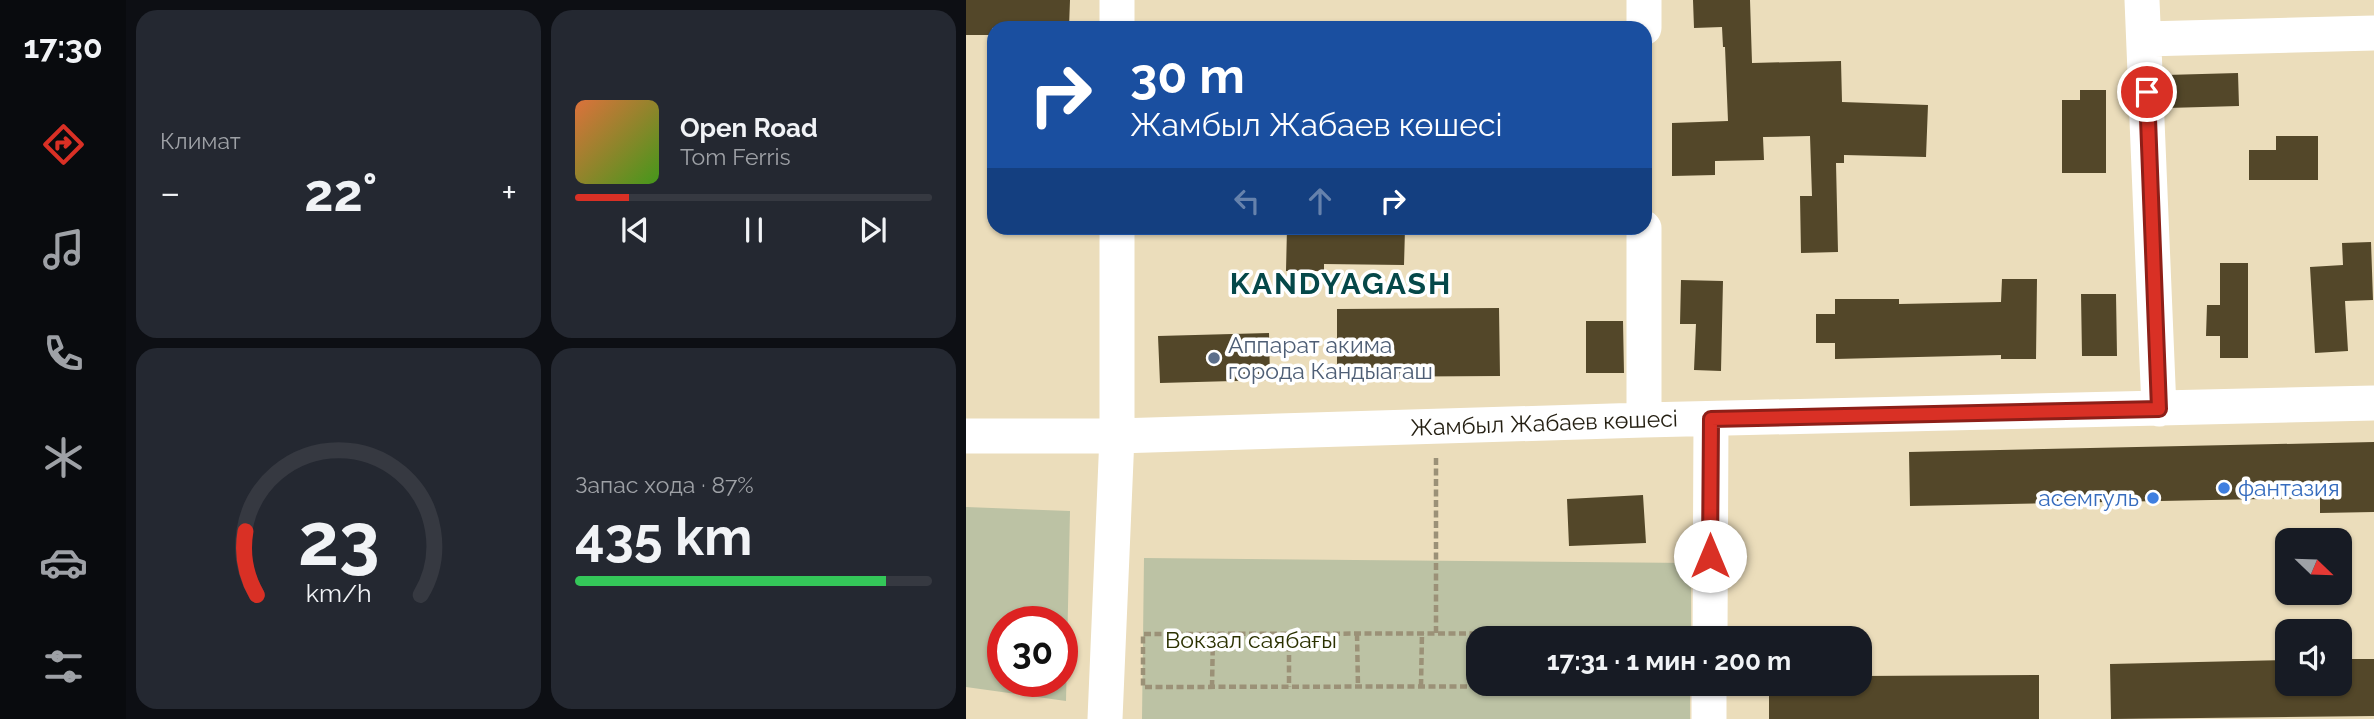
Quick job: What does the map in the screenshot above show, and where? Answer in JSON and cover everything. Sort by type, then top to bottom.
[{"type":"street","points":[[1117,0],[1117,21]]},
{"type":"street","points":[[1644,0],[1644,21]]},
{"type":"street","points":[[2143,0],[2159,409]]},
{"type":"street","points":[[2145,39],[2374,33]]},
{"type":"street","points":[[1105,719],[1117,436],[1117,235]]},
{"type":"street","points":[[1644,235],[1644,420]]},
{"type":"street","name":"Жамбыл Жабаев көшесі","points":[[966,436],[1117,436],[1644,420],[2374,403]]},
{"type":"street","points":[[1701,626],[1711,419]]},
{"type":"street","points":[[1703,696],[1709,719]]},
{"type":"path","points":[[1436,426],[1436,633]]},
{"type":"path","points":[[1421,687],[1422,633]]},
{"type":"path","points":[[1466,635],[1143,634],[1143,687],[1466,686]]},
{"type":"path","points":[[1212,687],[1213,634]]},
{"type":"path","points":[[1289,634],[1289,687]]},
{"type":"path","points":[[1357,634],[1358,687]]},
{"type":"green space","points":[[966,507],[1070,511],[1068,606],[987,606],[987,690],[966,687]]},
{"type":"green space","name":"Вокзал саябағы","points":[[1144,558],[1691,563],[1691,626],[1466,626],[1466,696],[1690,696],[1690,719],[1142,719]]},
{"type":"green space","points":[[1037,697],[1066,697],[1066,701]]},
{"type":"building","points":[[966,0],[1070,0],[1069,21],[987,21],[987,35],[966,35]]},
{"type":"building","points":[[1693,0],[1750,0],[1752,63],[1841,61],[1842,102],[1928,105],[1926,157],[1844,155],[1844,163],[1836,163],[1838,252],[1801,253],[1800,196],[1812,196],[1810,136],[1763,137],[1764,160],[1715,161],[1715,175],[1672,176],[1672,123],[1728,121],[1722,27],[1694,28]]},
{"type":"building","points":[[2238,73],[2239,106],[2167,108],[2166,75]]},
{"type":"building","points":[[2080,90],[2106,90],[2106,173],[2062,173],[2062,100],[2080,100]]},
{"type":"building","points":[[2276,136],[2318,136],[2318,180],[2249,180],[2249,150],[2276,150]]},
{"type":"building","points":[[1287,235],[1405,235],[1404,265],[1324,264],[1324,271],[1286,271]]},
{"type":"building","points":[[2371,242],[2373,300],[2345,301],[2348,351],[2315,353],[2310,267],[2343,265],[2342,243]]},
{"type":"building","points":[[2220,263],[2248,263],[2248,358],[2220,358],[2220,336],[2206,336],[2207,305],[2220,305]]},
{"type":"building","points":[[2002,279],[2037,279],[2036,359],[2001,359],[2001,355],[1835,359],[1835,343],[1816,343],[1816,314],[1835,314],[1835,299],[1899,299],[1899,304],[2001,302]]},
{"type":"building","points":[[1681,280],[1723,281],[1721,371],[1694,370],[1696,324],[1680,324]]},
{"type":"building","points":[[2081,294],[2116,294],[2117,356],[2082,356]]},
{"type":"building","points":[[1499,308],[1500,376],[1337,377],[1337,309]]},
{"type":"building","points":[[1586,321],[1623,321],[1624,373],[1586,373]]},
{"type":"building","name":"Аппарат акима города Кандыагаш","points":[[1269,333],[1270,380],[1160,383],[1158,336]]},
{"type":"building","points":[[2374,442],[2374,512],[2320,513],[2320,498],[1910,506],[1909,452]]},
{"type":"building","points":[[1643,495],[1646,543],[1569,546],[1567,499]]},
{"type":"building","points":[[2352,659],[2374,659],[2374,716],[2111,719],[2110,664],[2275,660],[2275,696],[2352,696]]},
{"type":"building","points":[[2039,675],[2039,719],[1769,719],[1769,696],[1872,696],[1872,676]]},
{"type":"place","name":"Аппарат акима города Кандыагаш","points":[[1214,358]]},
{"type":"place","name":"фантазия","points":[[2224,488]]},
{"type":"place","name":"асемгуль","points":[[2153,498]]},
{"type":"district","name":"KANDYAGASH","points":[[1341,284]]},
{"type":"route","points":[[1710,556],[1711,419],[2159,409],[2147,92]]}]
